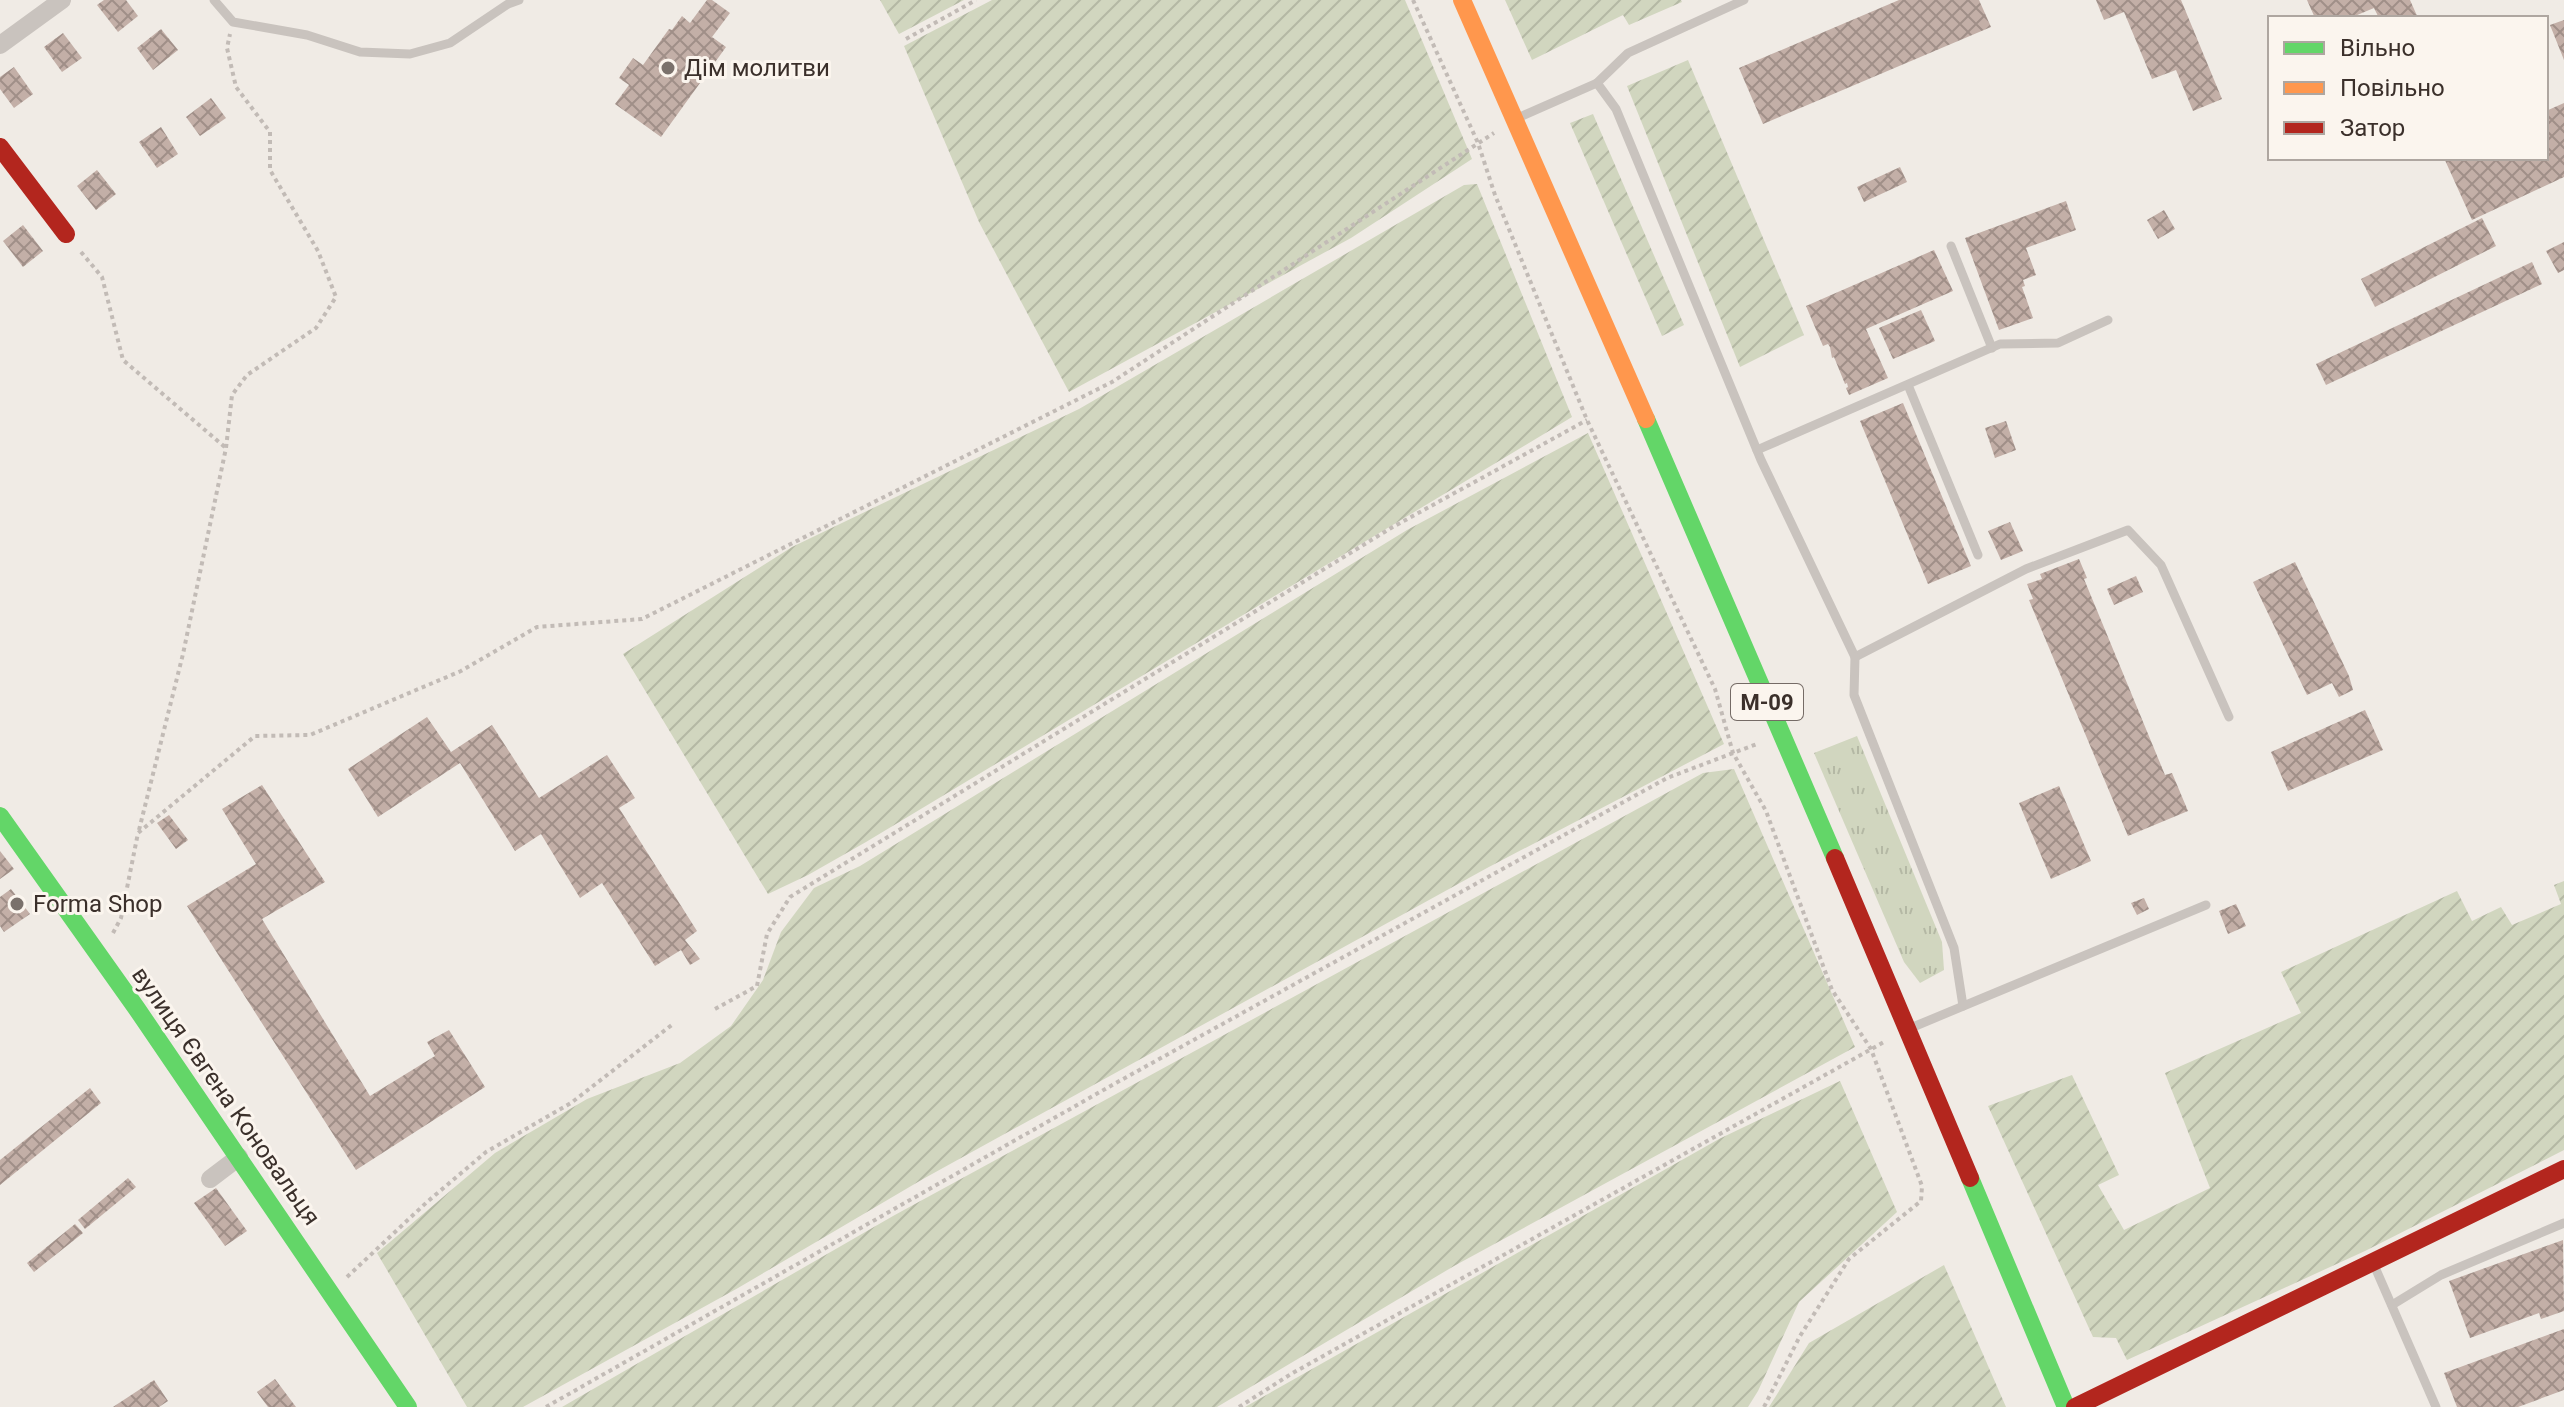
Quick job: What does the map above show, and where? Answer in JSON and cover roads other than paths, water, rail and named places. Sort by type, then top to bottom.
[{"type":"main road","name":"М-09","points":[[1462,0],[1908,1029],[2066,1407]]},
{"type":"main road","points":[[0,147],[66,234]]},
{"type":"main road","name":"вулиця Євгена Коновальця","points":[[0,816],[239,1157],[408,1407]]},
{"type":"main road","points":[[2075,1407],[2564,1169]]},
{"type":"street","points":[[0,45],[62,0]]},
{"type":"street","points":[[210,1179],[239,1157]]},
{"type":"lane","points":[[214,0],[233,22],[307,35],[360,52],[410,54],[450,43],[508,4],[519,0]]},
{"type":"lane","points":[[1515,119],[1597,83],[1628,53],[1744,0]]},
{"type":"lane","points":[[1597,83],[1616,109],[1757,450],[1855,657],[1854,695],[1954,948],[1963,1006]]},
{"type":"lane","points":[[1951,246],[1992,348]]},
{"type":"lane","points":[[1757,450],[2000,344],[2058,343],[2108,320]]},
{"type":"lane","points":[[1908,385],[1978,555]]},
{"type":"lane","points":[[1855,657],[2026,569],[2128,530],[2161,565],[2229,717]]},
{"type":"lane","points":[[1908,1029],[2206,905]]},
{"type":"lane","points":[[2392,1305],[2441,1275],[2564,1223]]},
{"type":"lane","points":[[2372,1262],[2436,1407]]},
{"type":"place","name":"Дім молитви","points":[[668,68]]},
{"type":"place","name":"Forma Shop","points":[[17,904]]}]
